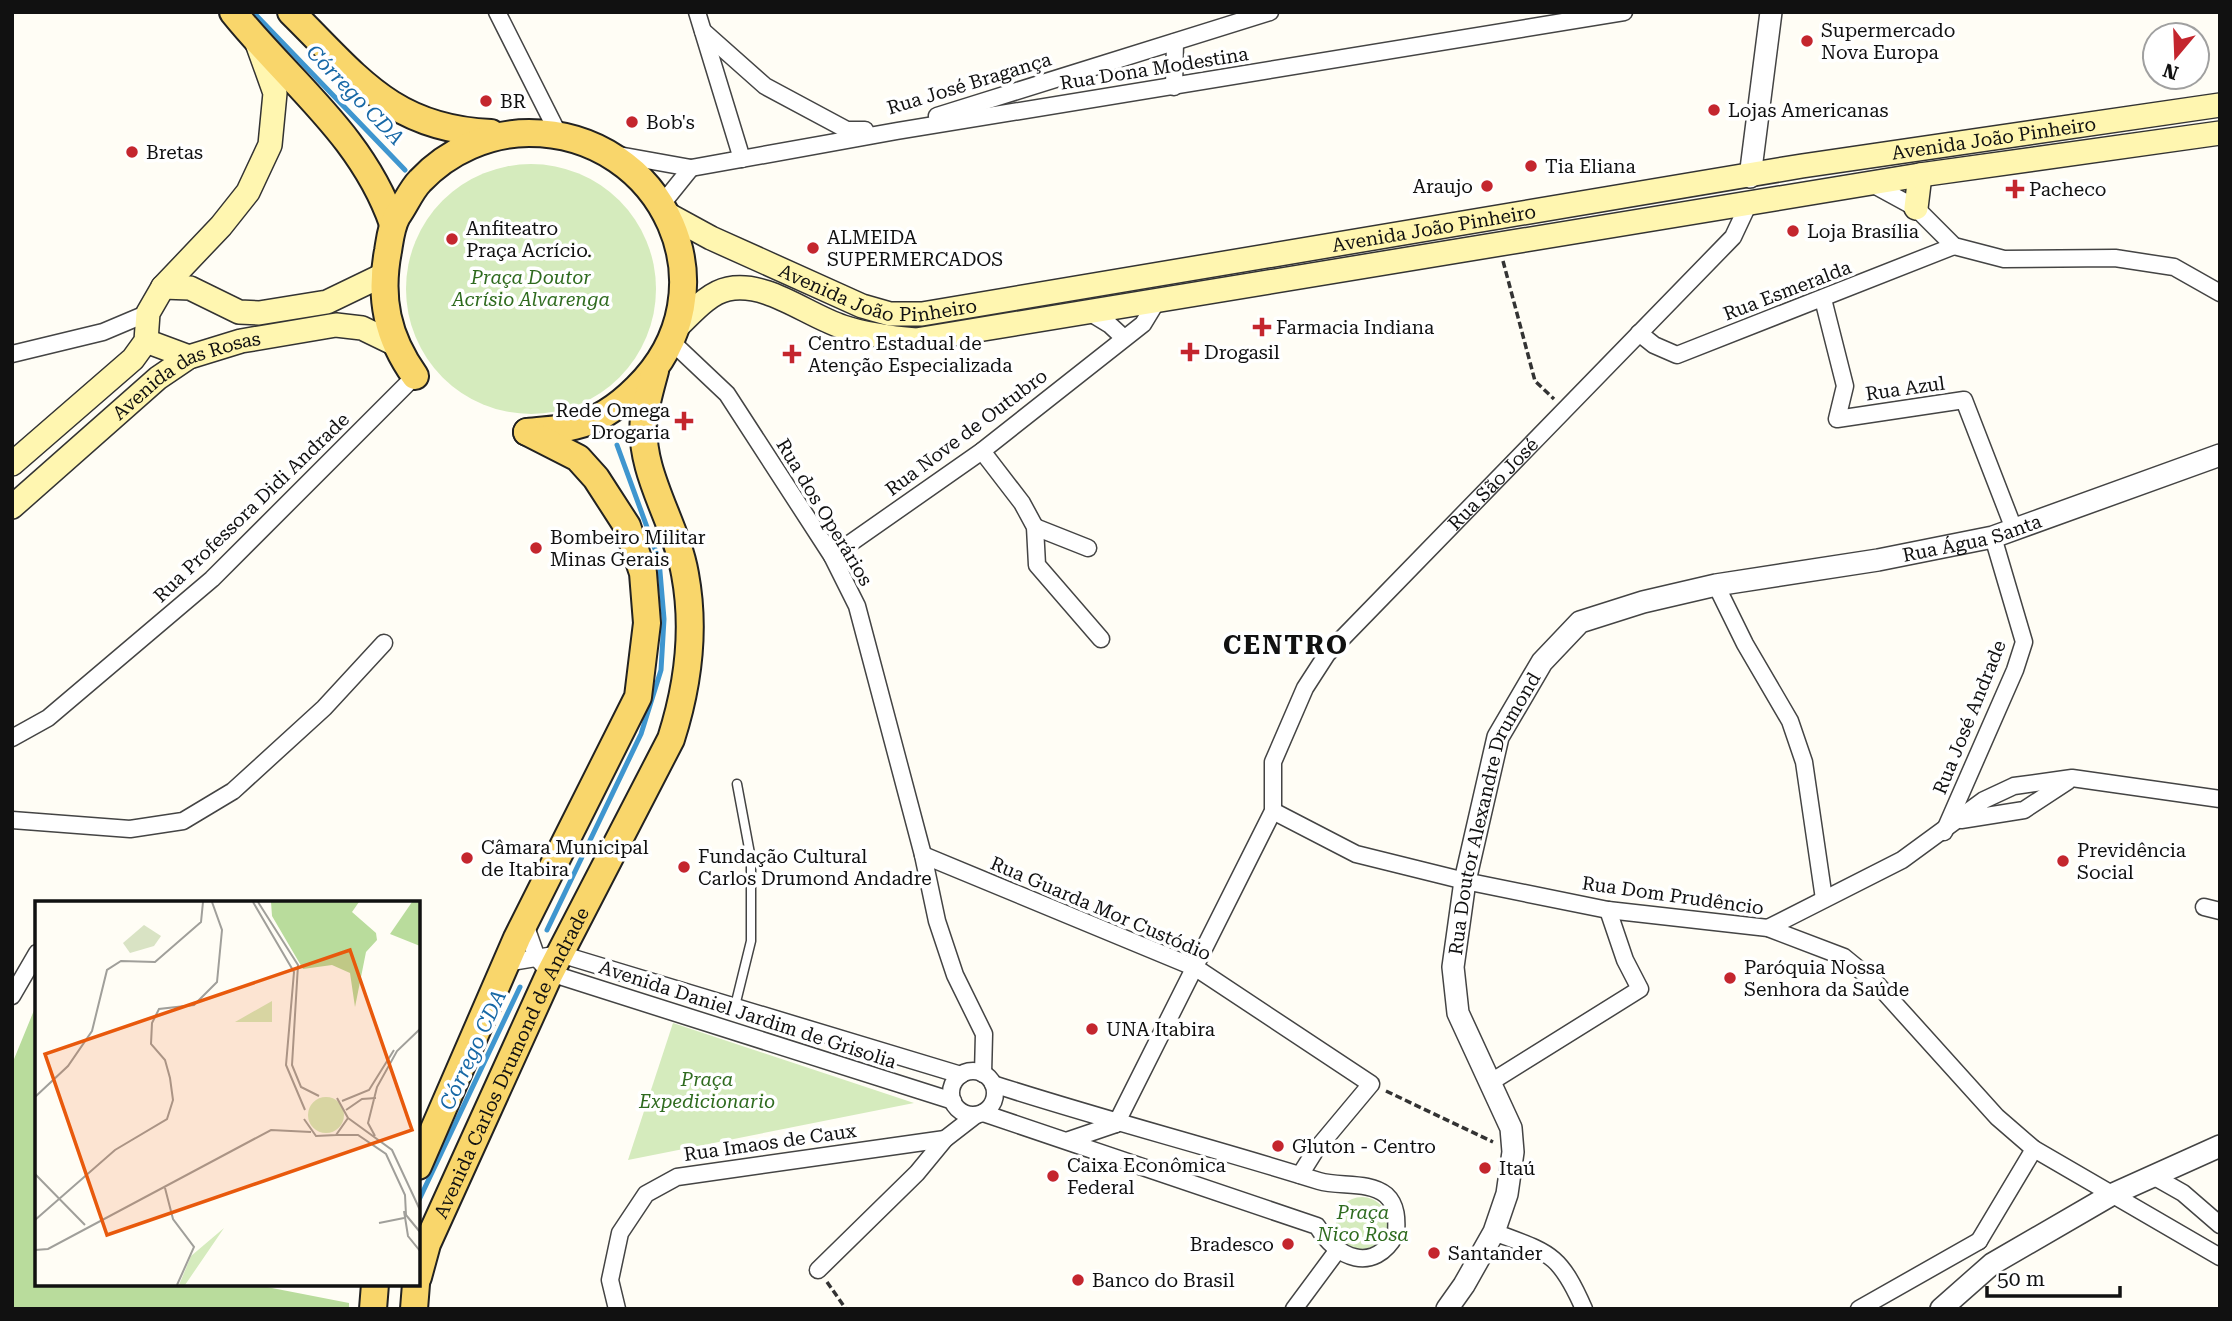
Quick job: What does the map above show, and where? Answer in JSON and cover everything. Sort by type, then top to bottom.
[{"type":"main road","points":[[233,12],[257,42],[357,150],[383,195],[393,223]]},
{"type":"main road","points":[[291,12],[364,84],[401,113],[456,131],[558,133],[611,153],[639,176],[665,209],[680,251],[684,289],[674,335],[655,371],[620,405],[576,426],[527,432],[578,458],[596,478],[627,526],[643,573],[647,623],[638,697],[630,719],[506,963],[420,1161]]},
{"type":"main road","points":[[163,287],[221,226],[248,192],[270,145],[275,93],[257,42]]},
{"type":"main road","name":"Avenida João Pinheiro","points":[[665,209],[711,238],[862,306],[890,314],[922,314],[1750,177],[1802,166],[2220,105]]},
{"type":"main road","points":[[415,376],[395,344],[384,308],[383,275],[393,223],[419,181],[439,165],[459,150],[507,133]]},
{"type":"main road","name":"Avenida João Pinheiro","points":[[674,335],[704,302],[726,289],[755,288],[841,327],[878,337],[916,340],[1920,175],[2220,133]]},
{"type":"main road","points":[[1916,208],[1920,175]]},
{"type":"main road","name":"Rua São José","points":[[1748,205],[1750,177]]},
{"type":"main road","name":"Avenida das Rosas","points":[[12,464],[133,359],[163,287],[190,288],[239,312],[259,313],[327,302],[383,275]]},
{"type":"main road","name":"Avenida das Rosas","points":[[12,507],[158,378],[189,357],[241,341],[336,325],[362,328],[395,344]]},
{"type":"main road","points":[[147,328],[189,357]]},
{"type":"main road","name":"Avenida Carlos Drumond de Andrade","points":[[420,1270],[427,1244],[549,961],[671,738],[681,707],[690,629],[685,572],[647,458],[644,420],[655,371]]},
{"type":"main road","points":[[414,1309],[416,1286]]},
{"type":"street","points":[[497,12],[558,133]]},
{"type":"street","points":[[697,12],[742,159]]},
{"type":"street","name":"Rua José Bragança","points":[[703,31],[765,86],[847,130],[897,131],[984,100],[1270,12]]},
{"type":"street","name":"Rua Dona Modestina","points":[[611,153],[691,168],[897,131],[1624,12]]},
{"type":"street","points":[[1750,177],[1771,12]]},
{"type":"street","points":[[1174,87],[1175,42]]},
{"type":"street","points":[[665,209],[691,168]]},
{"type":"street","points":[[1872,184],[1916,208],[1954,246],[2004,259],[2115,258],[2174,267],[2220,293]]},
{"type":"street","name":"Rua São José","points":[[1273,811],[1273,762],[1305,688],[1327,654],[1733,237],[1748,205]]},
{"type":"street","name":"Rua Esmeralda","points":[[1639,333],[1654,345],[1677,355],[1954,246]]},
{"type":"street","name":"Rua Azul","points":[[1823,299],[1845,386],[1837,419],[1964,400],[2014,529]]},
{"type":"street","name":"Rua Nove de Outubro","points":[[832,556],[982,451],[1143,324],[1157,302]]},
{"type":"street","points":[[1087,311],[1110,325],[1124,338]]},
{"type":"street","points":[[12,355],[103,332],[147,328]]},
{"type":"street","name":"Rua dos Operários","points":[[674,335],[727,394],[832,556],[857,606],[923,855],[937,921],[947,954],[984,1034],[988,1079]]},
{"type":"street","name":"Rua Professora Didi Andrade","points":[[12,738],[48,718],[212,579],[415,376]]},
{"type":"street","points":[[982,451],[1022,503],[1035,527],[1037,565],[1101,639]]},
{"type":"street","name":"Rua Água Santa","points":[[1716,584],[1878,561],[1993,537],[2220,455]]},
{"type":"street","points":[[1035,527],[1088,548]]},
{"type":"street","name":"Rua José Andrade","points":[[1944,832],[2015,670],[2024,642],[1993,537]]},
{"type":"street","points":[[1716,584],[1745,644],[1790,722],[1804,762],[1824,899]]},
{"type":"street","name":"Rua Doutor Alexandre Drumond","points":[[1447,1309],[1464,1286],[1494,1232],[1507,1194],[1513,1152],[1511,1128],[1491,1082],[1472,1049],[1458,1013],[1453,967],[1465,881],[1498,737],[1542,662],[1580,622],[1716,584]]},
{"type":"street","points":[[12,820],[130,829],[183,821],[233,791],[324,708],[384,643]]},
{"type":"street","points":[[1961,820],[2024,810],[2072,778]]},
{"type":"street","points":[[1768,929],[1902,860],[1991,796],[2014,786],[2072,778],[2220,799]]},
{"type":"street","points":[[2014,786],[2009,795],[2013,806],[2024,810]]},
{"type":"street","points":[[1069,1140],[1116,1124],[1273,811]]},
{"type":"street","name":"Rua Dom Prudêncio","points":[[1273,811],[1356,854],[1465,881],[1608,910],[1768,929],[1844,957],[1869,977],[1997,1117],[2034,1149],[2220,1257]]},
{"type":"street","name":"Rua Guarda Mor Custódio","points":[[923,855],[1196,968],[1371,1084]]},
{"type":"street","points":[[1491,1082],[1640,989],[1625,960],[1608,910]]},
{"type":"street","points":[[525,924],[549,961]]},
{"type":"street","points":[[12,996],[35,956]]},
{"type":"street","name":"Avenida Daniel Jardim de Grisolia","points":[[549,961],[955,1104],[969,1115],[979,1114],[1069,1140],[1317,1226],[1328,1244],[1338,1251]]},
{"type":"street","name":"Avenida Daniel Jardim de Grisolia","points":[[506,963],[549,961],[735,1006],[961,1075],[969,1072],[1116,1124],[1300,1175]]},
{"type":"street","points":[[944,1139],[955,1104],[952,1086],[961,1075]]},
{"type":"street","points":[[818,1270],[917,1173],[944,1139],[979,1114],[995,1097],[988,1079]]},
{"type":"street","points":[[1294,1309],[1338,1251],[1361,1258],[1381,1253],[1396,1234],[1394,1206],[1386,1195],[1374,1188],[1334,1186],[1300,1175],[1315,1151],[1371,1084]]},
{"type":"street","name":"Rua Imaos de Caux","points":[[617,1309],[610,1280],[620,1233],[646,1194],[677,1177],[702,1171],[944,1139]]},
{"type":"street","points":[[897,1145],[911,1156],[917,1173]]},
{"type":"street","points":[[1941,1309],[1992,1264],[2111,1195],[2220,1146]]},
{"type":"street","points":[[1859,1309],[1979,1241],[2034,1149]]},
{"type":"street","points":[[2153,1176],[2183,1193],[2220,1225]]},
{"type":"street","points":[[1494,1232],[1546,1252],[1569,1273],[1584,1309]]},
{"type":"street","points":[[1979,1241],[1992,1264]]},
{"type":"lane","points":[[735,1006],[751,941],[751,859],[737,784]]},
{"type":"path","points":[[1498,246],[1535,381],[1566,410]]},
{"type":"path","points":[[1371,1084],[1513,1152]]},
{"type":"path","points":[[818,1270],[846,1309]]},
{"type":"green space","name":"Praça Doutor Acrísio Alvarenga","points":[[531,164],[567,170],[590,179],[610,192],[628,210],[646,241],[656,289],[650,325],[641,348],[628,368],[610,386],[579,404],[531,414],[495,408],[472,399],[452,386],[434,368],[416,337],[406,289],[412,253],[421,230],[434,210],[452,192],[483,174]]},
{"type":"green space","points":[[35,1008],[35,1286],[261,1286],[349,1303],[349,1309],[12,1309],[12,1064]]},
{"type":"green space","name":"Praça Expedicionario","points":[[673,1023],[914,1103],[628,1160]]},
{"type":"green space","name":"Praça Nico Rosa","points":[[1362,1197],[1372,1199],[1380,1205],[1386,1213],[1386,1233],[1380,1241],[1372,1247],[1362,1249],[1352,1247],[1344,1241],[1338,1233],[1336,1223],[1338,1213],[1344,1205],[1352,1199]]},
{"type":"waterway","name":"Córrego CDA","points":[[253,12],[405,170]]},
{"type":"waterway","name":"Córrego CDA","points":[[547,930],[641,734],[661,670],[664,619],[659,560],[617,445]]},
{"type":"waterway","name":"Córrego CDA","points":[[420,1198],[520,987]]},
{"type":"place","name":"Supermercado Nova Europa","points":[[1807,41]]},
{"type":"place","name":"BR","points":[[486,101]]},
{"type":"place","name":"Lojas Americanas","points":[[1714,110]]},
{"type":"place","name":"Bob's","points":[[632,122]]},
{"type":"place","name":"Bretas","points":[[132,152]]},
{"type":"place","name":"Tia Eliana","points":[[1531,166]]},
{"type":"place","name":"Araujo","points":[[1487,186]]},
{"type":"place","name":"Pacheco","points":[[2015,189]]},
{"type":"place","name":"Loja Brasília","points":[[1793,231]]},
{"type":"place","name":"Anfiteatro Praça Acrício.","points":[[452,239]]},
{"type":"place","name":"ALMEIDA SUPERMERCADOS","points":[[813,248]]},
{"type":"place","name":"Farmacia Indiana","points":[[1262,327]]},
{"type":"place","name":"Drogasil","points":[[1190,352]]},
{"type":"place","name":"Centro Estadual de Atenção Especializada","points":[[792,354]]},
{"type":"place","name":"Rede Omega Drogaria","points":[[684,421]]},
{"type":"place","name":"Bombeiro Militar Minas Gerais","points":[[536,548]]},
{"type":"place","name":"Câmara Municipal de Itabira","points":[[467,858]]},
{"type":"place","name":"Previdência Social","points":[[2063,861]]},
{"type":"place","name":"Fundação Cultural Carlos Drumond Andadre","points":[[684,867]]},
{"type":"place","name":"Paróquia Nossa Senhora da Saúde","points":[[1730,978]]},
{"type":"place","name":"UNA Itabira","points":[[1092,1029]]},
{"type":"place","name":"Gluton - Centro","points":[[1278,1146]]},
{"type":"place","name":"Itaú","points":[[1485,1168]]},
{"type":"place","name":"Caixa Econômica Federal","points":[[1053,1176]]},
{"type":"place","name":"Bradesco","points":[[1288,1244]]},
{"type":"place","name":"Santander","points":[[1434,1253]]},
{"type":"place","name":"Banco do Brasil","points":[[1078,1280]]},
{"type":"district","name":"CENTRO","points":[[1286,645]]}]
